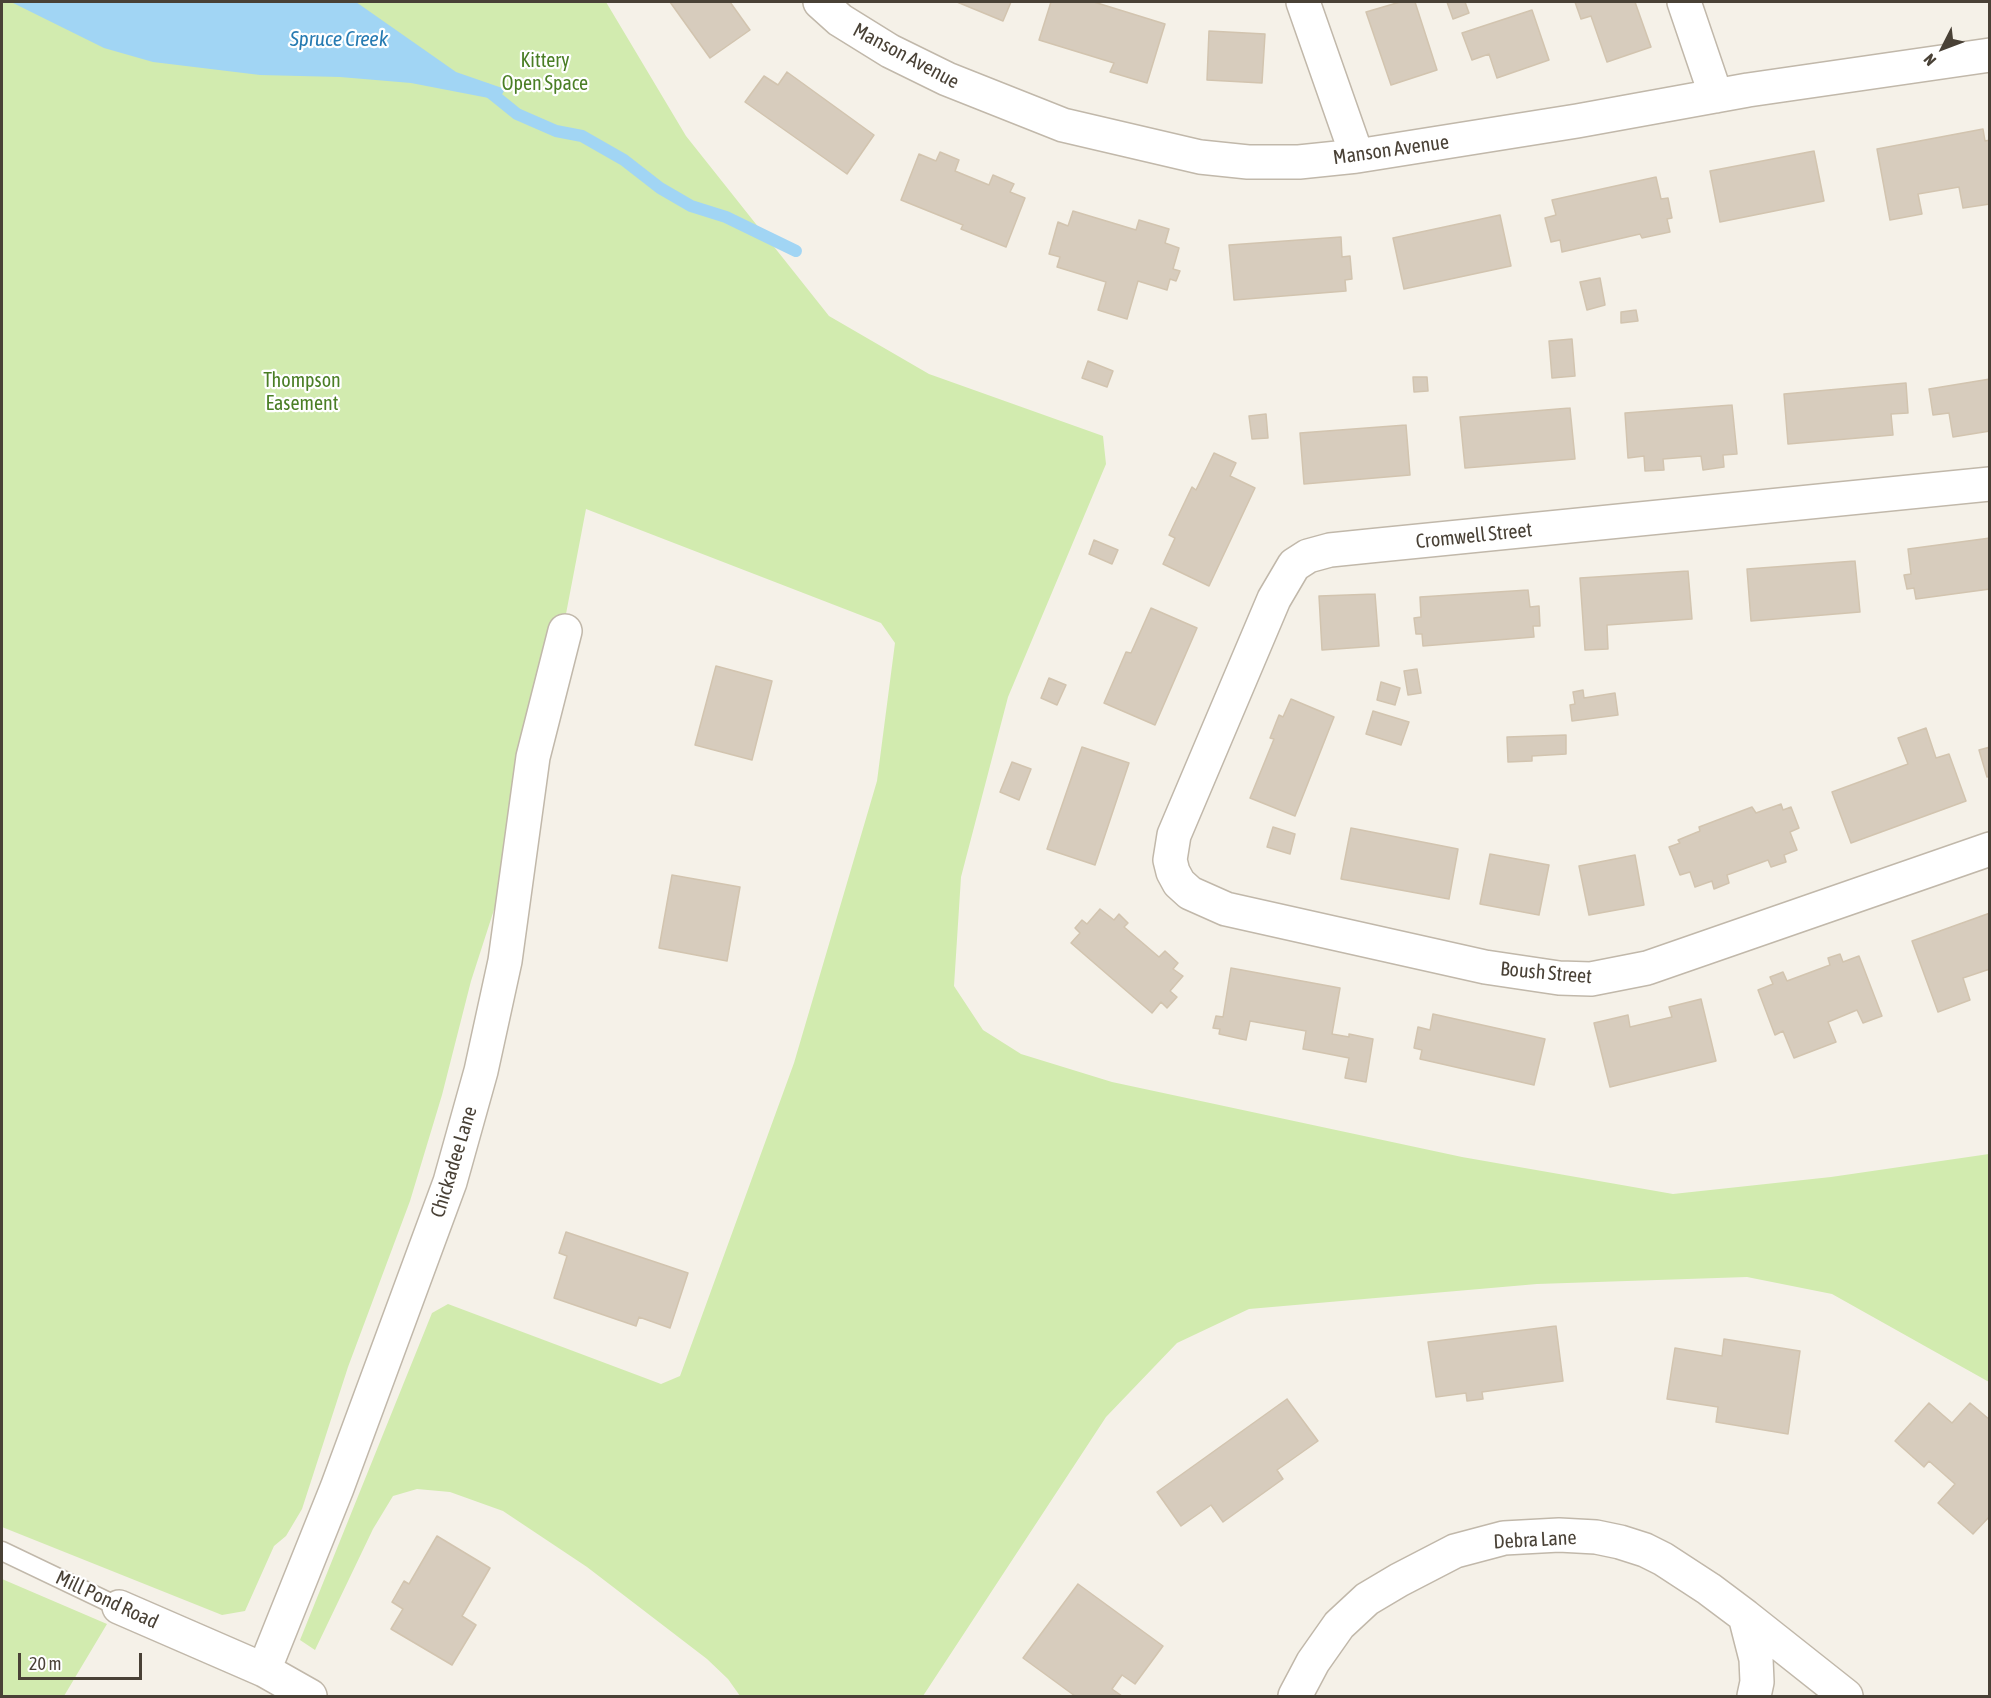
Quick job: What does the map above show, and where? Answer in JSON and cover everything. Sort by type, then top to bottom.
[{"type":"street","name":"Manson Avenue","points":[[820,2],[840,20],[890,51],[947,79],[1063,125],[1158,149],[1204,158],[1248,162],[1299,162],[1357,156],[1555,125],[1716,96],[1989,55]]},
{"type":"street","points":[[1304,2],[1357,156]]},
{"type":"street","points":[[1684,2],[1716,96]]},
{"type":"street","name":"Cromwell Street","points":[[1173,872],[1170,860],[1174,835],[1274,599],[1294,565],[1308,556],[1330,550],[1989,484]]},
{"type":"street","name":"Chickadee Lane","points":[[264,1670],[337,1488],[447,1192],[481,1071],[506,961],[533,757],[565,631]]},
{"type":"street","name":"Boush Street","points":[[1173,872],[1179,883],[1190,893],[1226,909],[1485,967],[1559,978],[1592,979],[1647,968],[1989,849]]},
{"type":"street","name":"Debra Lane","points":[[1295,1696],[1313,1662],[1339,1625],[1367,1599],[1455,1551],[1504,1538],[1559,1535],[1596,1537],[1645,1550],[1688,1574],[1846,1696]]},
{"type":"street","name":"Mill Pond Road","points":[[119,1607],[264,1670],[310,1696]]},
{"type":"street","points":[[1745,1616],[1756,1659],[1757,1682],[1754,1696]]},
{"type":"lane","name":"Mill Pond Road","points":[[2,1551],[119,1607]]},
{"type":"green space","points":[[2,2],[606,2],[686,136],[829,316],[929,374],[1103,436],[1106,464],[1008,697],[961,877],[954,986],[983,1030],[1021,1054],[1112,1082],[1462,1157],[1673,1194],[1831,1177],[1989,1154],[1989,1382],[1832,1294],[1747,1277],[1537,1284],[1249,1309],[1177,1343],[1106,1417],[923,1696],[740,1696],[728,1679],[707,1659],[587,1567],[503,1511],[450,1492],[417,1489],[393,1496],[373,1529],[315,1650],[300,1640],[432,1313],[448,1304],[661,1384],[680,1376],[794,1063],[877,781],[895,643],[881,623],[586,509],[532,792],[471,981],[442,1095],[410,1201],[348,1367],[302,1509],[286,1536],[274,1546],[245,1611],[222,1615],[2,1527]]},
{"type":"green space","points":[[2,1579],[107,1624],[64,1696],[2,1696]]},
{"type":"water","name":"Spruce Creek","points":[[11,2],[356,2],[456,72],[505,89],[499,100],[411,83],[340,77],[260,75],[153,62],[104,48]]},
{"type":"building","points":[[670,2],[730,2],[750,30],[710,58]]},
{"type":"building","points":[[957,2],[1011,2],[1003,21]]},
{"type":"building","points":[[1051,2],[1094,2],[1165,24],[1147,83],[1110,72],[1114,63],[1039,40]]},
{"type":"building","points":[[1400,2],[1415,2],[1437,70],[1391,85],[1366,12]]},
{"type":"building","points":[[1447,2],[1465,2],[1469,13],[1453,19]]},
{"type":"building","points":[[1575,2],[1635,2],[1651,47],[1607,62],[1591,16],[1581,19]]},
{"type":"building","points":[[1532,10],[1549,60],[1497,78],[1489,54],[1472,60],[1462,33]]},
{"type":"building","points":[[1209,31],[1265,34],[1262,83],[1207,80]]},
{"type":"building","points":[[787,72],[874,135],[847,174],[745,102],[764,76],[778,85]]},
{"type":"building","points":[[1983,129],[1985,141],[1990,140],[1990,204],[1963,208],[1959,187],[1918,194],[1922,214],[1890,220],[1877,149]]},
{"type":"building","points":[[1814,151],[1824,201],[1720,222],[1710,171]]},
{"type":"building","points":[[940,152],[959,160],[955,171],[989,185],[993,175],[1014,184],[1010,192],[1025,198],[1006,247],[961,229],[963,225],[901,200],[919,154],[936,161]]},
{"type":"building","points":[[1656,177],[1661,199],[1668,198],[1672,218],[1667,219],[1670,232],[1642,238],[1640,234],[1562,252],[1560,240],[1551,242],[1545,218],[1556,215],[1552,200]]},
{"type":"building","points":[[1073,211],[1136,230],[1139,220],[1169,229],[1165,243],[1179,248],[1173,269],[1180,271],[1176,281],[1170,279],[1167,290],[1138,281],[1127,319],[1098,310],[1106,282],[1057,267],[1060,257],[1049,254],[1058,222],[1068,226]]},
{"type":"building","points":[[1500,215],[1511,266],[1404,289],[1393,238]]},
{"type":"building","points":[[1341,237],[1342,257],[1350,256],[1352,279],[1345,280],[1346,291],[1234,300],[1229,245]]},
{"type":"building","points":[[1600,278],[1605,305],[1587,310],[1580,282]]},
{"type":"building","points":[[1636,310],[1638,321],[1621,323],[1621,312]]},
{"type":"building","points":[[1572,339],[1575,376],[1552,378],[1549,341]]},
{"type":"building","points":[[1088,361],[1113,371],[1107,387],[1082,378]]},
{"type":"building","points":[[1413,377],[1427,377],[1428,391],[1414,392]]},
{"type":"building","points":[[1990,379],[1990,431],[1953,437],[1949,413],[1933,415],[1929,389]]},
{"type":"building","points":[[1906,383],[1908,413],[1891,414],[1893,435],[1788,444],[1784,394]]},
{"type":"building","points":[[1732,405],[1737,454],[1723,455],[1724,467],[1703,470],[1701,456],[1663,459],[1664,470],[1645,471],[1644,456],[1628,458],[1625,413]]},
{"type":"building","points":[[1570,408],[1575,459],[1465,468],[1460,417]]},
{"type":"building","points":[[1266,414],[1268,438],[1252,439],[1249,416]]},
{"type":"building","points":[[1406,425],[1410,475],[1304,484],[1300,433]]},
{"type":"building","points":[[1214,453],[1236,463],[1230,476],[1255,488],[1209,586],[1163,564],[1175,538],[1169,535],[1192,487],[1196,490]]},
{"type":"building","points":[[1990,538],[1990,589],[1916,599],[1914,588],[1907,589],[1904,575],[1911,574],[1908,549]]},
{"type":"building","points":[[1094,540],[1118,550],[1112,564],[1089,554]]},
{"type":"building","points":[[1855,561],[1860,612],[1751,621],[1747,569]]},
{"type":"building","points":[[1688,571],[1692,619],[1607,625],[1608,649],[1585,650],[1580,578]]},
{"type":"building","points":[[1528,590],[1530,607],[1539,606],[1540,626],[1533,626],[1534,637],[1423,646],[1422,634],[1416,634],[1414,618],[1421,617],[1420,597]]},
{"type":"building","points":[[1375,594],[1379,646],[1322,650],[1319,596]]},
{"type":"building","points":[[1151,608],[1197,628],[1155,725],[1104,703],[1126,652],[1131,653]]},
{"type":"building","points":[[716,666],[772,681],[752,760],[695,745]]},
{"type":"building","points":[[1417,669],[1421,693],[1408,695],[1404,671]]},
{"type":"building","points":[[1049,678],[1066,685],[1057,705],[1041,698]]},
{"type":"building","points":[[1381,682],[1400,688],[1395,705],[1377,700]]},
{"type":"building","points":[[1583,690],[1584,698],[1615,693],[1618,715],[1572,721],[1570,705],[1575,704],[1573,692]]},
{"type":"building","points":[[1291,699],[1334,717],[1295,816],[1250,798],[1274,739],[1270,738],[1279,715],[1283,717]]},
{"type":"building","points":[[1373,711],[1409,722],[1401,745],[1366,734]]},
{"type":"building","points":[[1926,728],[1936,758],[1949,754],[1966,801],[1851,843],[1832,792],[1908,764],[1898,738]]},
{"type":"building","points":[[1566,735],[1566,754],[1532,756],[1532,761],[1508,762],[1507,737]]},
{"type":"building","points":[[1082,747],[1129,763],[1095,865],[1047,849]]},
{"type":"building","points":[[1990,747],[1990,776],[1987,777],[1979,750]]},
{"type":"building","points":[[1012,762],[1031,769],[1019,800],[1000,792]]},
{"type":"building","points":[[1781,804],[1783,810],[1791,807],[1799,828],[1790,832],[1797,850],[1784,855],[1786,862],[1771,867],[1768,860],[1727,875],[1729,883],[1714,889],[1712,881],[1695,887],[1690,872],[1680,875],[1669,847],[1680,843],[1678,840],[1700,831],[1699,827],[1752,807],[1756,813]]},
{"type":"building","points":[[1273,827],[1295,834],[1290,854],[1267,847]]},
{"type":"building","points":[[1351,828],[1458,849],[1449,899],[1341,879]]},
{"type":"building","points":[[1490,854],[1549,865],[1539,915],[1480,904]]},
{"type":"building","points":[[1635,855],[1644,905],[1589,915],[1579,866]]},
{"type":"building","points":[[672,875],[740,887],[727,961],[659,948]]},
{"type":"building","points":[[1100,909],[1114,920],[1119,914],[1128,923],[1124,927],[1159,957],[1165,951],[1178,963],[1173,969],[1183,976],[1170,991],[1177,997],[1167,1008],[1161,1002],[1152,1013],[1071,943],[1080,933],[1075,928],[1082,920],[1087,924]]},
{"type":"building","points":[[1990,913],[1990,969],[1963,978],[1970,1000],[1938,1012],[1912,941]]},
{"type":"building","points":[[1840,954],[1843,962],[1859,956],[1882,1016],[1863,1023],[1857,1010],[1828,1022],[1836,1042],[1794,1058],[1783,1031],[1775,1035],[1758,990],[1773,984],[1770,977],[1783,972],[1787,981],[1830,965],[1828,958]]},
{"type":"building","points":[[1231,968],[1340,988],[1332,1034],[1349,1037],[1349,1034],[1373,1039],[1366,1082],[1345,1078],[1349,1058],[1303,1049],[1306,1031],[1250,1021],[1246,1040],[1219,1034],[1220,1029],[1213,1028],[1216,1016],[1223,1017]]},
{"type":"building","points":[[1701,999],[1716,1061],[1610,1087],[1594,1023],[1628,1015],[1630,1027],[1672,1017],[1669,1007]]},
{"type":"building","points":[[1433,1014],[1545,1039],[1534,1085],[1420,1059],[1422,1050],[1414,1048],[1418,1027],[1430,1030]]},
{"type":"building","points":[[566,1232],[688,1273],[670,1328],[639,1317],[636,1326],[554,1298],[567,1256],[559,1253]]},
{"type":"building","points":[[1556,1326],[1563,1381],[1482,1392],[1483,1399],[1467,1401],[1466,1393],[1436,1397],[1428,1342]]},
{"type":"building","points":[[1724,1339],[1800,1351],[1788,1434],[1716,1422],[1718,1407],[1667,1399],[1675,1348],[1722,1356]]},
{"type":"building","points":[[1287,1399],[1318,1441],[1277,1470],[1283,1479],[1223,1522],[1211,1505],[1181,1526],[1157,1492]]},
{"type":"building","points":[[1929,1403],[1952,1423],[1970,1403],[1990,1420],[1990,1516],[1973,1534],[1938,1503],[1955,1484],[1929,1461],[1924,1467],[1895,1441]]},
{"type":"building","points":[[437,1536],[490,1568],[462,1616],[476,1625],[452,1665],[391,1629],[403,1609],[392,1602],[404,1581],[409,1584]]},
{"type":"building","points":[[1078,1584],[1163,1646],[1135,1684],[1122,1675],[1112,1689],[1122,1696],[1075,1696],[1023,1658]]},
{"type":"waterway","points":[[486,89],[517,114],[556,131],[582,136],[624,160],[660,188],[691,206],[726,217],[796,251]]},
{"type":"park label","name":"Kittery Open Space","points":[[545,72]]},
{"type":"park label","name":"Thompson Easement","points":[[302,392]]}]
